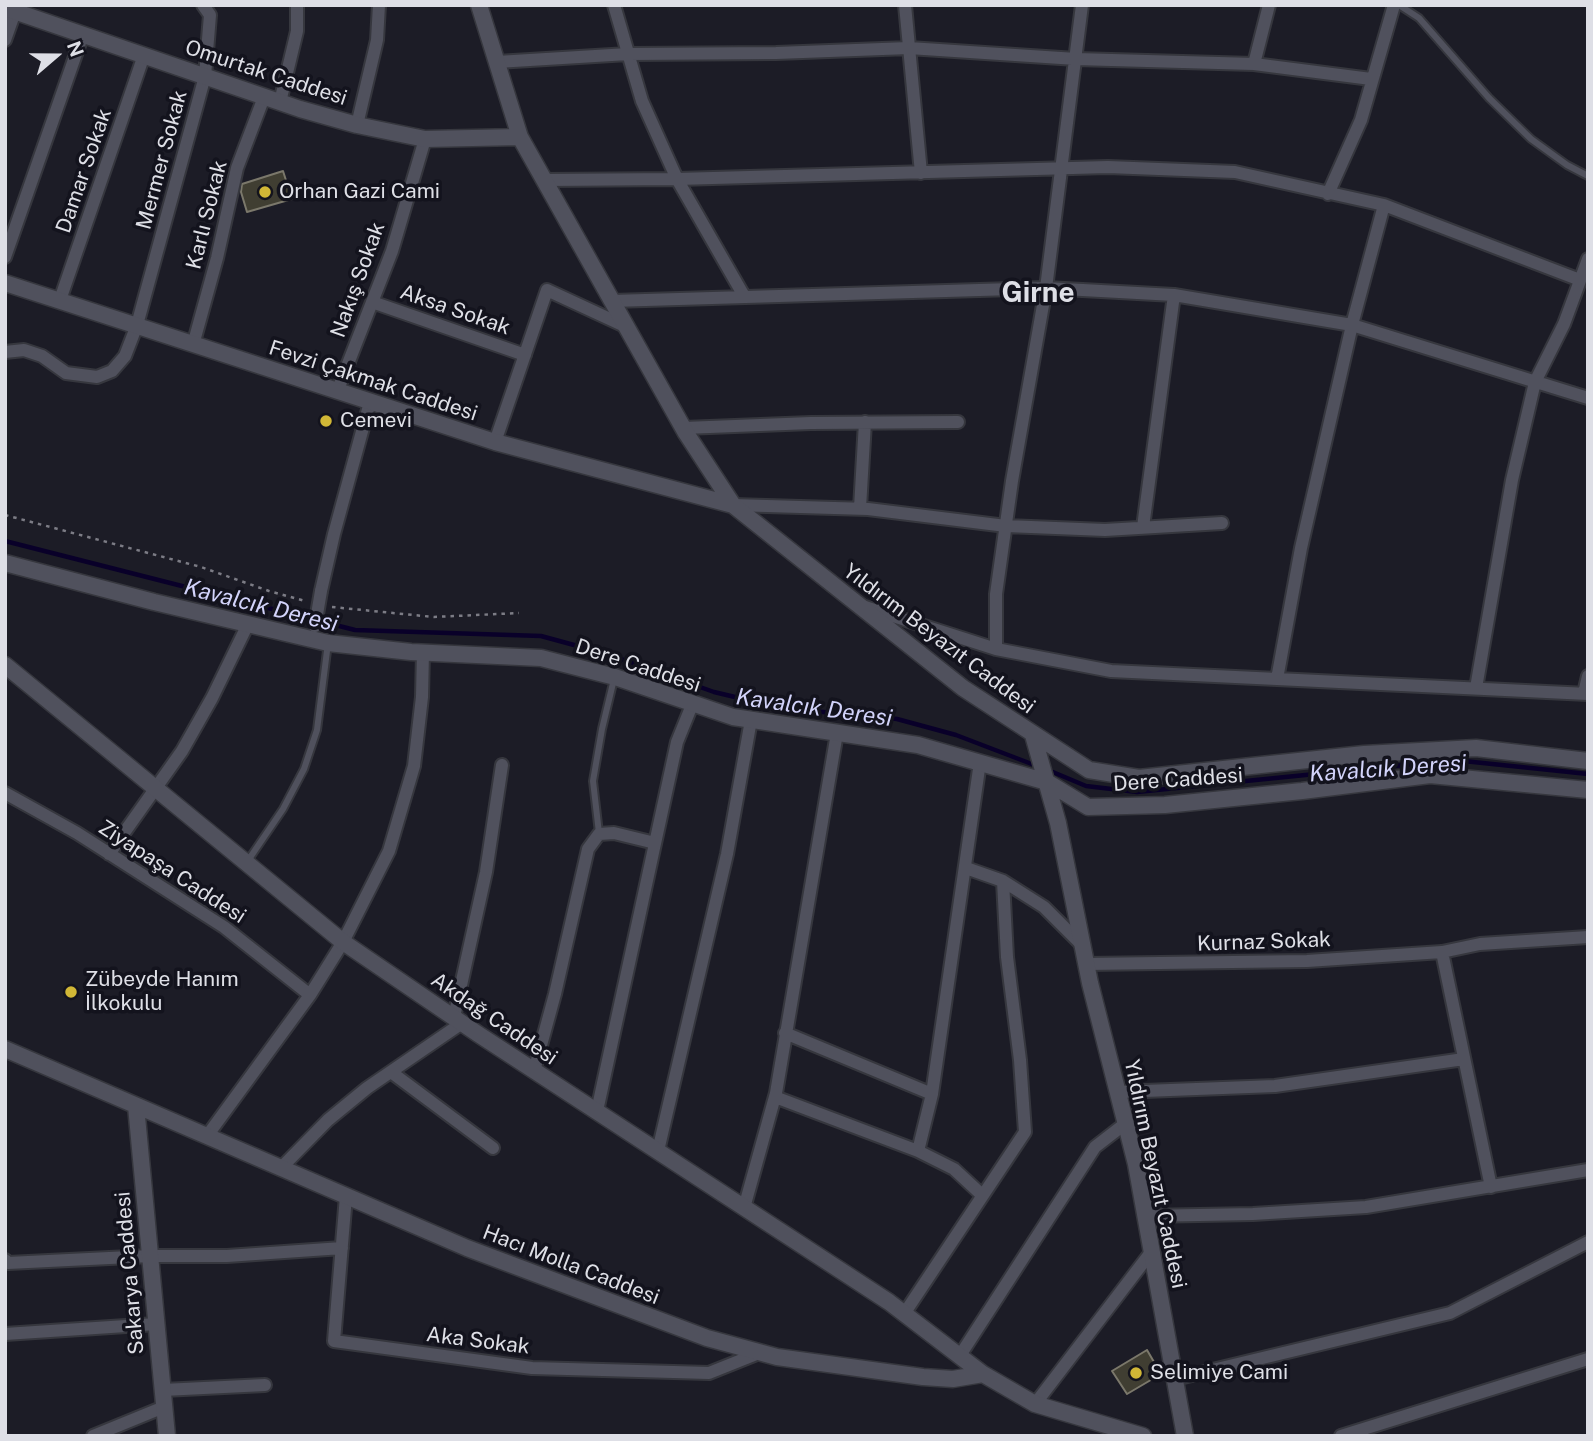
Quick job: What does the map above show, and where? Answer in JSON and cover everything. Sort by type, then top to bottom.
[{"type":"street","name":"Mermer Sokak","points":[[5,352],[24,350],[41,356],[66,373],[97,377],[112,371],[125,356],[137,325],[205,76],[210,15],[204,5]]},
{"type":"street","name":"Karlı Sokak","points":[[193,345],[237,169],[272,99],[297,31],[297,5]]},
{"type":"street","points":[[357,125],[377,40],[379,5]]},
{"type":"street","name":"Yıldırım Beyazıt Caddesi","points":[[479,5],[520,137],[684,428],[733,505],[963,688],[1033,735],[1058,823],[1086,964],[1126,1123],[1185,1436]]},
{"type":"street","points":[[614,5],[642,101],[677,179],[744,296]]},
{"type":"street","points":[[905,5],[921,173]]},
{"type":"street","points":[[996,649],[996,594],[1046,288],[1082,5]]},
{"type":"street","points":[[1254,64],[1269,5]]},
{"type":"street","points":[[1328,194],[1361,120],[1371,79],[1396,5]]},
{"type":"street","name":"Omurtak Caddesi","points":[[13,8],[272,99],[357,125],[425,139],[520,137]]},
{"type":"street","points":[[5,40],[13,8]]},
{"type":"street","points":[[5,257],[83,34]]},
{"type":"street","points":[[497,62],[628,54],[776,54],[909,48],[1076,59],[1254,64],[1371,79]]},
{"type":"street","name":"Damar Sokak","points":[[60,300],[144,55]]},
{"type":"street","name":"Nakış Sokak","points":[[337,392],[391,251],[425,139]]},
{"type":"street","points":[[544,180],[1108,167],[1235,172],[1384,205],[1580,280]]},
{"type":"street","points":[[1277,679],[1301,548],[1352,326],[1384,205]]},
{"type":"street","points":[[1476,688],[1512,480],[1535,382],[1564,324],[1588,259]]},
{"type":"street","name":"Fevzi Çakmak Caddesi","points":[[5,283],[495,442],[733,505]]},
{"type":"street","points":[[612,301],[1046,288],[1174,295],[1352,326],[1588,398]]},
{"type":"street","points":[[495,442],[547,290],[627,327]]},
{"type":"street","points":[[1143,527],[1174,295]]},
{"type":"street","name":"Aksa Sokak","points":[[372,302],[525,355]]},
{"type":"street","points":[[318,636],[321,591],[370,402]]},
{"type":"street","points":[[860,509],[865,422]]},
{"type":"street","points":[[684,428],[958,422]]},
{"type":"street","points":[[733,505],[860,509],[1006,526],[1105,530],[1222,523]]},
{"type":"street","name":"Dere Caddesi","points":[[5,563],[248,625],[423,652],[541,658],[615,677],[733,717],[918,745],[1047,782],[1088,807],[1165,805],[1426,775],[1588,790]]},
{"type":"street","points":[[858,605],[996,649],[1111,671],[1586,694],[1588,676]]},
{"type":"street","points":[[109,854],[182,751],[248,625]]},
{"type":"street","points":[[206,1136],[310,995],[343,942],[388,851],[414,766],[422,697],[423,652]]},
{"type":"street","name":"Akdağ Caddesi","points":[[5,666],[343,942],[904,1314],[984,1374]]},
{"type":"street","points":[[597,1111],[677,742],[692,705]]},
{"type":"street","points":[[658,1152],[727,854],[751,720]]},
{"type":"street","points":[[744,1208],[775,1097],[837,733]]},
{"type":"street","name":"Dere Caddesi","points":[[1033,735],[1089,770],[1139,778],[1364,754],[1476,748],[1588,761]]},
{"type":"street","points":[[1426,775],[1427,751]]},
{"type":"street","points":[[918,1152],[932,1094],[946,982],[966,868],[980,762]]},
{"type":"street","points":[[281,1168],[328,1120],[366,1088],[458,1020],[486,872],[502,765]]},
{"type":"street","name":"Ziyapaşa Caddesi","points":[[5,793],[109,854],[224,928],[310,995]]},
{"type":"street","points":[[534,1071],[555,994],[588,849],[599,834],[614,833],[655,843]]},
{"type":"street","points":[[966,868],[1003,881],[1044,907],[1083,946]]},
{"type":"street","points":[[904,1314],[1025,1132],[1020,1060],[1007,957],[1003,881]]},
{"type":"street","name":"Kurnaz Sokak","points":[[1086,964],[1307,961],[1442,952],[1480,944],[1588,937]]},
{"type":"street","points":[[1442,952],[1492,1187]]},
{"type":"street","points":[[785,1034],[932,1094]]},
{"type":"street","name":"Hacı Molla Caddesi","points":[[5,1049],[467,1248],[708,1338],[759,1353],[923,1377],[953,1379],[984,1374]]},
{"type":"street","points":[[1118,1092],[1275,1086],[1464,1059]]},
{"type":"street","points":[[391,1072],[493,1148]]},
{"type":"street","points":[[775,1097],[918,1152],[954,1169],[982,1195]]},
{"type":"street","name":"Sakarya Caddesi","points":[[136,1106],[167,1436]]},
{"type":"street","points":[[959,1357],[1095,1147],[1126,1123]]},
{"type":"street","points":[[1145,1216],[1253,1214],[1366,1207],[1588,1170]]},
{"type":"street","name":"Aka Sokak","points":[[346,1196],[334,1341],[532,1368],[695,1373],[709,1373],[759,1353]]},
{"type":"street","points":[[1175,1379],[1450,1313],[1588,1242]]},
{"type":"street","points":[[5,1260],[8,1263],[150,1256],[227,1256],[342,1248]]},
{"type":"street","points":[[1035,1404],[1152,1251]]},
{"type":"street","points":[[5,1334],[156,1324]]},
{"type":"street","points":[[1341,1436],[1588,1359]]},
{"type":"street","points":[[984,1374],[1035,1404],[1143,1436]]},
{"type":"street","points":[[163,1390],[265,1385]]},
{"type":"street","points":[[93,1436],[164,1407]]},
{"type":"lane","points":[[1396,5],[1419,18],[1489,98],[1531,139],[1567,165],[1588,176]]},
{"type":"lane","points":[[246,864],[283,809],[304,769],[317,730],[318,636]]},
{"type":"lane","points":[[599,834],[593,781],[615,677]]},
{"type":"path","points":[[5,515],[201,567],[268,591],[309,602]]},
{"type":"path","points":[[322,606],[435,617],[519,613]]},
{"type":"building","name":"Orhan Gazi Cami","points":[[283,171],[292,199],[247,212],[241,192],[242,184]]},
{"type":"building","name":"Selimiye Cami","points":[[1147,1350],[1161,1374],[1127,1394],[1112,1371]]},
{"type":"waterway","name":"Kavalcık Deresi","points":[[5,541],[355,630],[541,636],[607,654],[714,692],[781,708],[897,719],[956,735],[1037,766]]},
{"type":"waterway","name":"Kavalcık Deresi","points":[[1048,770],[1086,786],[1137,792],[1454,760],[1588,774]]},
{"type":"place","name":"Orhan Gazi Cami","points":[[265,192]]},
{"type":"place","name":"Cemevi","points":[[326,421]]},
{"type":"place","name":"Zübeyde Hanım İlkokulu","points":[[71,992]]},
{"type":"place","name":"Selimiye Cami","points":[[1136,1373]]},
{"type":"district","name":"Girne","points":[[1038,293]]}]
